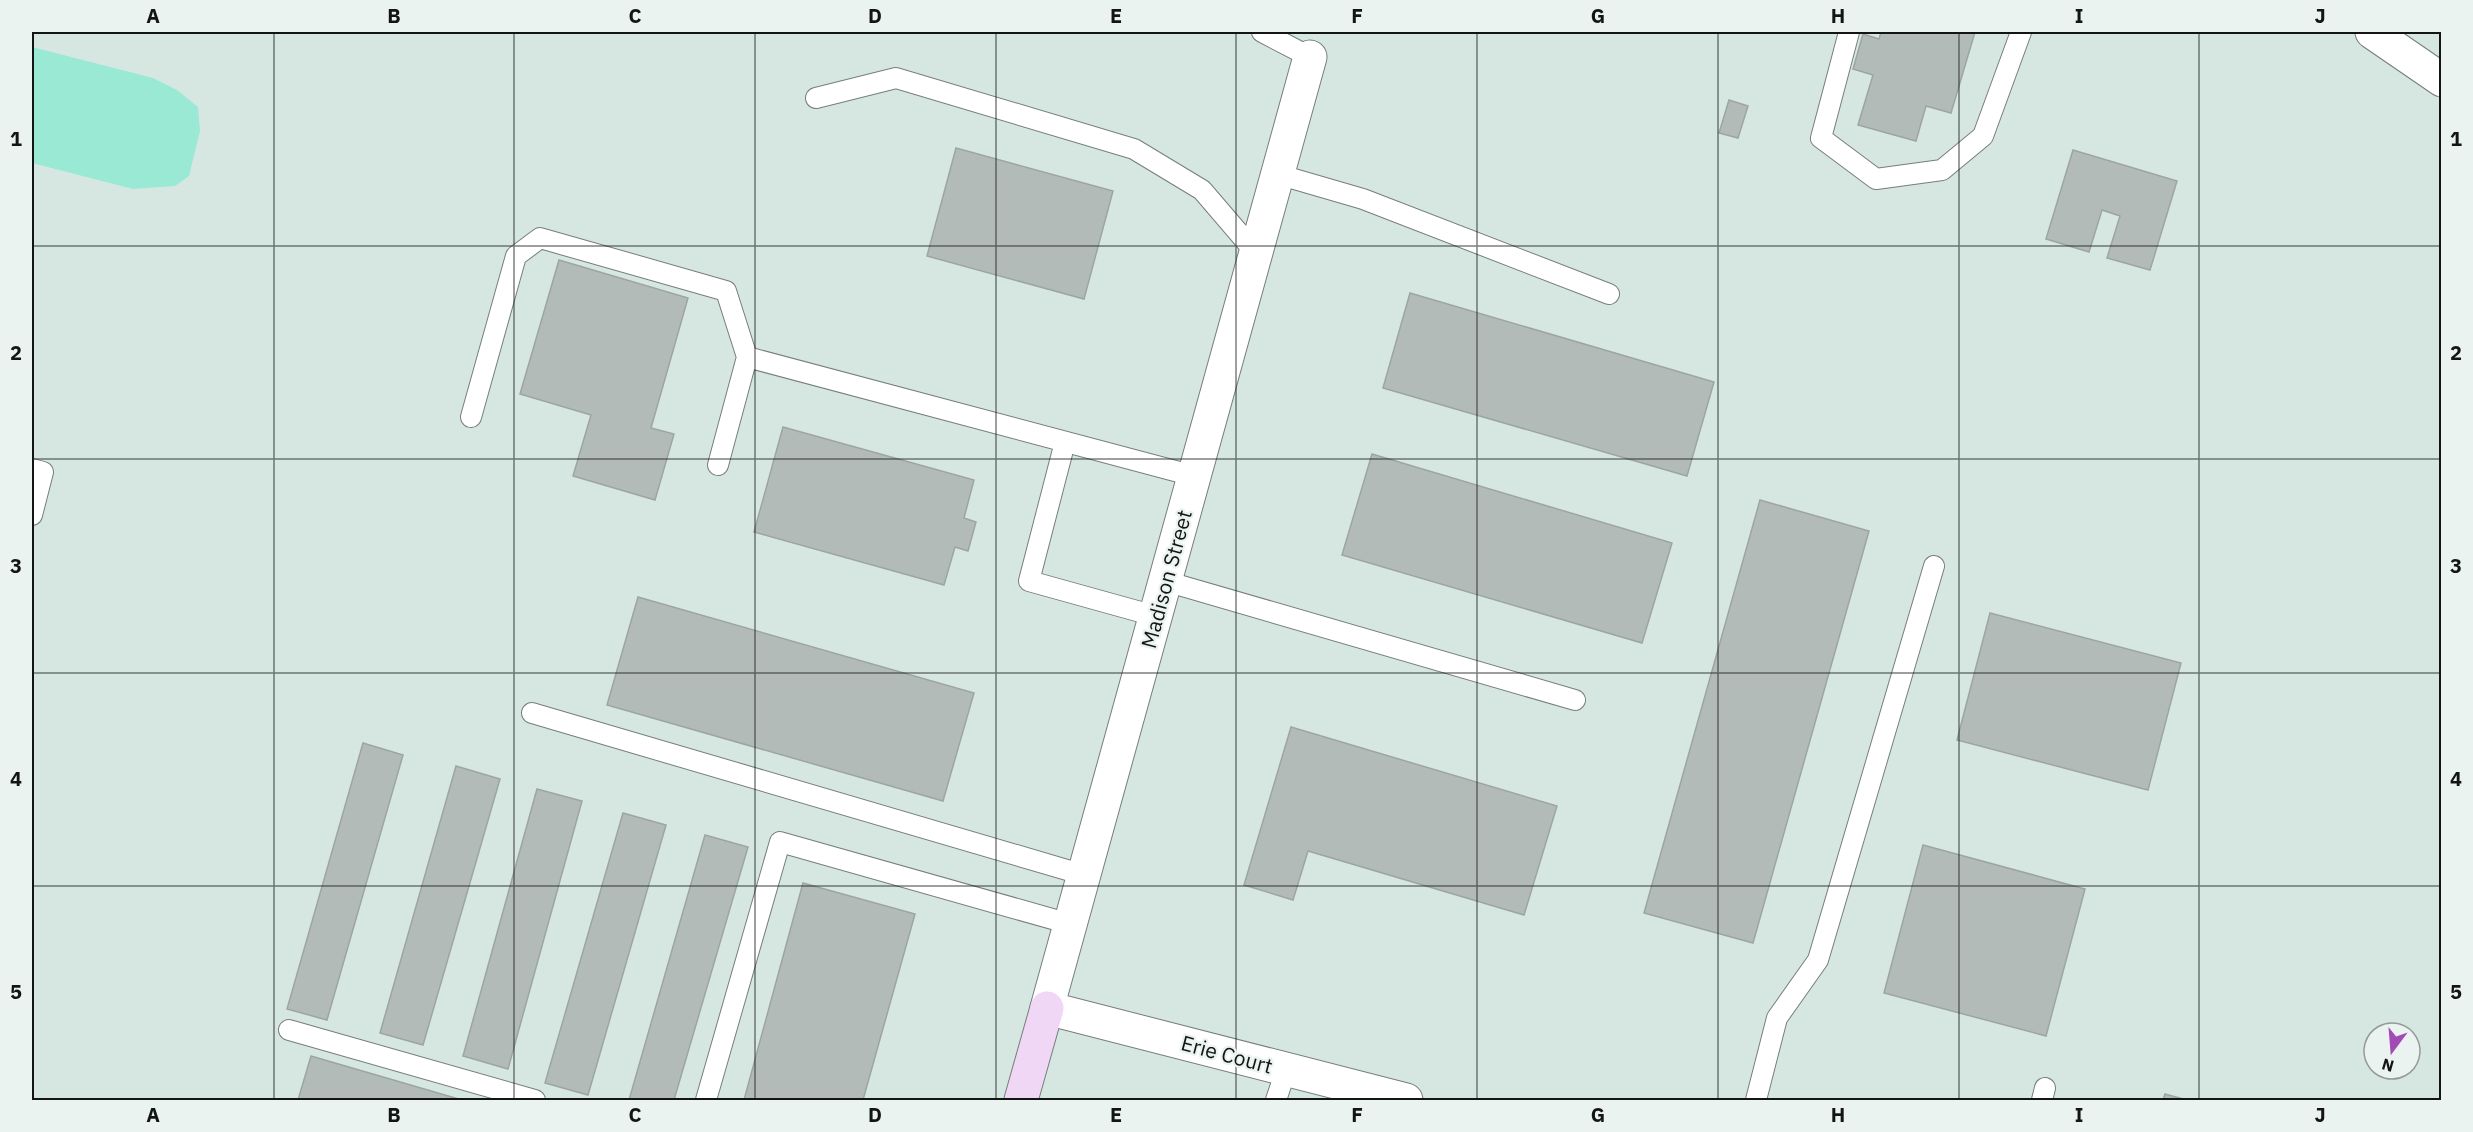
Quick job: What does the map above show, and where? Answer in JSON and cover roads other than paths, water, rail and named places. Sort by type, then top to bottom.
[{"type":"street","points":[[2372,32],[2442,80]]},
{"type":"street","name":"Madison Street","points":[[1021,1101],[1310,57]]},
{"type":"street","name":"Erie Court","points":[[1047,1008],[1406,1101]]},
{"type":"lane","points":[[1262,32],[1310,57]]},
{"type":"lane","points":[[1849,32],[1821,138],[1876,179],[1942,170],[1983,136],[2021,32]]},
{"type":"lane","points":[[816,98],[896,78],[1134,149],[1202,190],[1256,253]]},
{"type":"lane","points":[[1277,174],[1363,199],[1609,294]]},
{"type":"lane","points":[[471,417],[516,256],[540,238],[726,291],[747,357],[718,465]]},
{"type":"lane","points":[[747,357],[1194,476]]},
{"type":"lane","points":[[1065,442],[1029,581],[1155,616]]},
{"type":"lane","points":[[32,469],[44,472],[32,515]]},
{"type":"lane","points":[[1756,1101],[1777,1018],[1818,960],[1934,566]]},
{"type":"lane","points":[[1165,581],[1575,700]]},
{"type":"lane","points":[[532,713],[1084,875]]},
{"type":"lane","points":[[706,1101],[780,842],[1070,924]]},
{"type":"lane","points":[[289,1030],[535,1101]]},
{"type":"lane","points":[[1276,1101],[1286,1070]]}]
